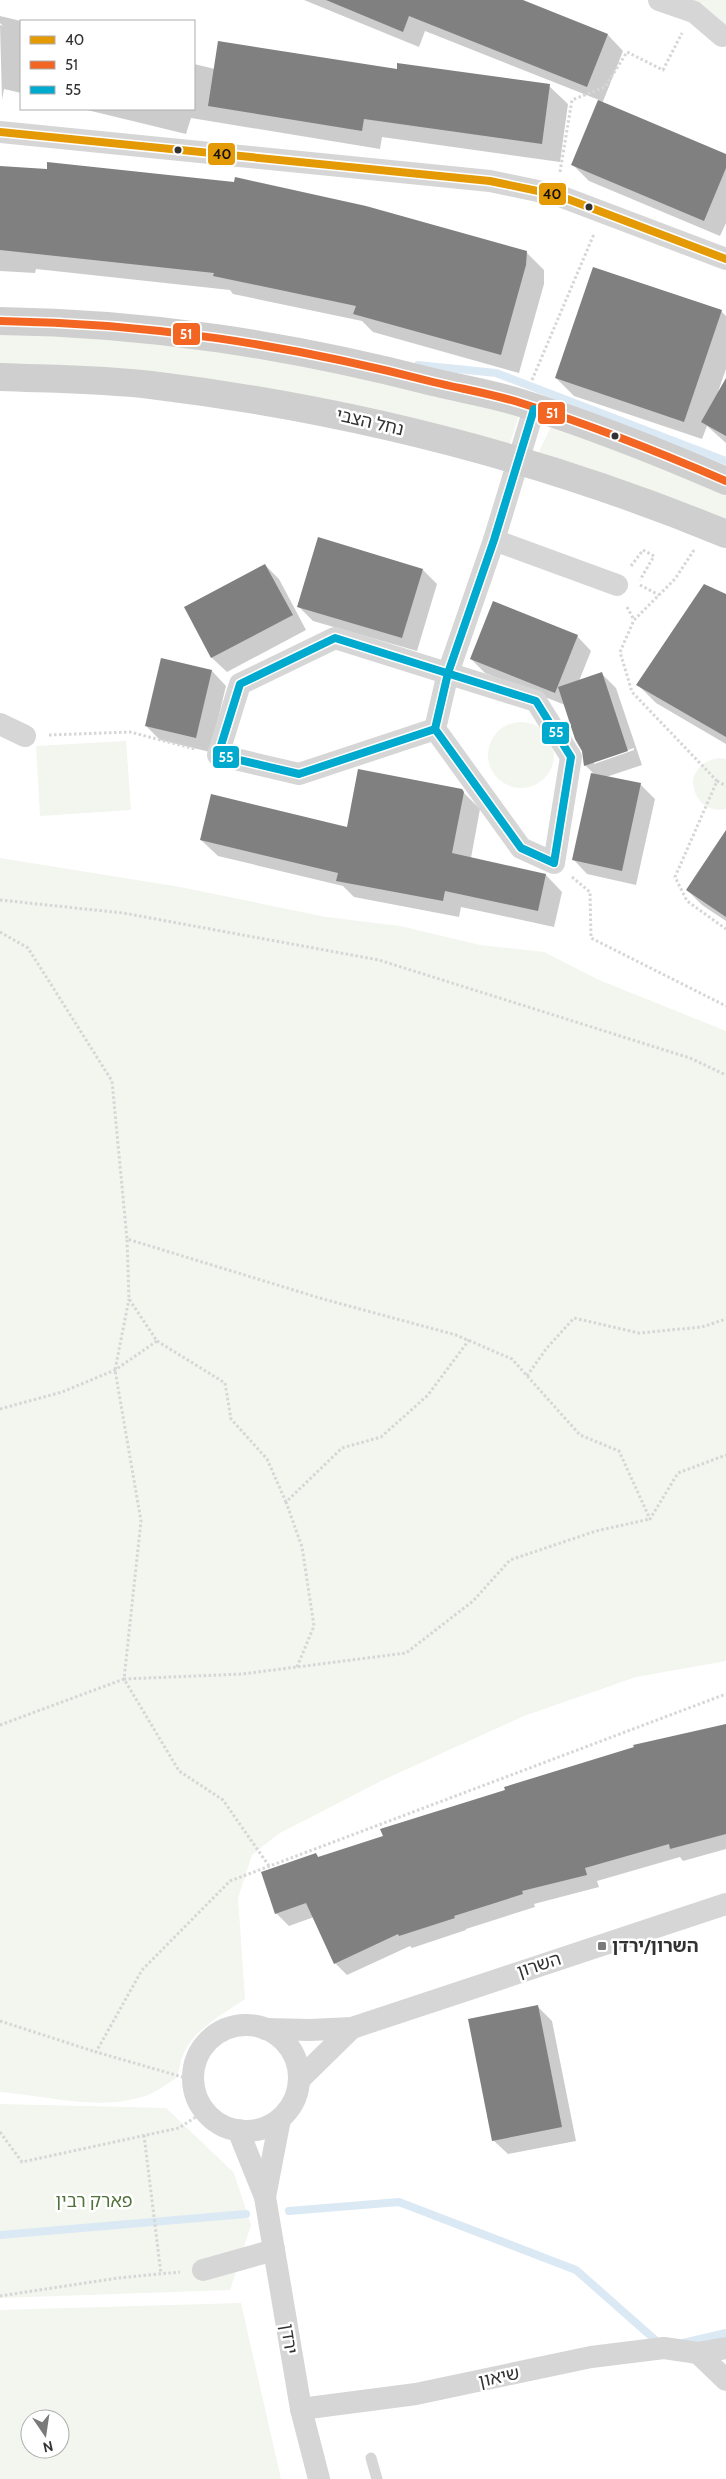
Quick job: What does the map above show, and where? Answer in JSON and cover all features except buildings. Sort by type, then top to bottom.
[{"type":"street","points":[[659,0],[694,12],[722,36]]},
{"type":"street","points":[[0,132],[490,181],[556,195],[726,259]]},
{"type":"street","points":[[0,321],[48,321],[150,329],[248,341],[349,360],[528,406],[637,443],[726,481]]},
{"type":"street","name":"נחל הצבי","points":[[0,377],[149,384],[343,415],[518,460],[613,489],[718,530]]},
{"type":"street","points":[[435,728],[299,774],[218,755],[240,684],[335,638],[448,673],[536,701],[571,757],[554,863],[521,848],[435,728],[448,673],[494,540],[518,460],[528,406]]},
{"type":"street","points":[[494,540],[617,585]]},
{"type":"street","points":[[0,724],[25,736]]},
{"type":"street","name":"השרון","points":[[265,2029],[310,2030],[352,2028],[726,1904]]},
{"type":"street","points":[[248,2026],[265,2029],[280,2037],[292,2050],[297,2064],[299,2080],[297,2094],[290,2108],[280,2119],[267,2127],[253,2131],[238,2130],[214,2120],[205,2111],[196,2096],[193,2080],[196,2063],[203,2047],[216,2035],[231,2028],[248,2026]]},
{"type":"street","name":"השרון","points":[[299,2080],[352,2028]]},
{"type":"street","name":"ירדן","points":[[265,2197],[280,2119]]},
{"type":"street","name":"ירדן","points":[[238,2130],[265,2197],[301,2409],[319,2479]]},
{"type":"street","points":[[203,2270],[274,2250]]},
{"type":"street","name":"שיאון","points":[[301,2409],[416,2394],[591,2357],[664,2348],[698,2353],[726,2348]]},
{"type":"street","points":[[698,2353],[726,2380]]},
{"type":"lane","points":[[370,2458],[377,2479]]},
{"type":"path","points":[[556,195],[572,100],[605,86],[627,52],[663,70],[694,12]]},
{"type":"path","points":[[528,406],[603,212]]},
{"type":"path","points":[[718,530],[675,579],[634,620],[620,652],[632,692],[717,780],[726,786]]},
{"type":"path","points":[[617,585],[622,583],[643,550],[654,556],[638,584],[659,595]]},
{"type":"path","points":[[25,736],[130,732],[218,755]]},
{"type":"path","points":[[717,780],[675,877],[687,901],[726,929]]},
{"type":"path","points":[[554,863],[590,892],[591,938],[726,1006]]},
{"type":"path","points":[[0,900],[122,913],[380,960],[690,1058],[726,1074]]},
{"type":"path","points":[[0,932],[28,948],[112,1081],[127,1239],[129,1299],[115,1370],[141,1521],[124,1679],[179,1771],[224,1800],[269,1866]]},
{"type":"path","points":[[127,1239],[469,1340],[512,1359],[580,1436],[619,1451],[650,1519]]},
{"type":"path","points":[[129,1299],[157,1340],[225,1384],[231,1419],[267,1459],[286,1502],[302,1547],[314,1626],[297,1667]]},
{"type":"path","points":[[527,1376],[546,1349],[574,1318],[639,1333],[702,1327],[726,1319]]},
{"type":"path","points":[[0,1409],[62,1392],[115,1370],[157,1340]]},
{"type":"path","points":[[286,1502],[342,1448],[381,1437],[428,1395],[469,1340]]},
{"type":"path","points":[[0,1725],[124,1679],[242,1674],[406,1653],[473,1601],[510,1560],[596,1532],[650,1519],[678,1472],[726,1455]]},
{"type":"path","points":[[96,2052],[142,1970],[230,1881],[726,1694]]},
{"type":"path","points":[[0,2021],[96,2052],[193,2080]]},
{"type":"path","points":[[0,2132],[22,2162],[179,2128],[205,2111]]},
{"type":"path","points":[[144,2135],[160,2274]]},
{"type":"path","points":[[0,2296],[203,2270]]},
{"type":"green space","points":[[693,0],[726,0],[726,35]]},
{"type":"green space","points":[[0,324],[183,337],[521,408],[508,450],[0,368]]},
{"type":"green space","points":[[555,418],[726,484],[726,530],[536,458]]},
{"type":"green space","points":[[521,722],[534,724],[544,732],[552,742],[554,755],[552,768],[544,778],[534,786],[521,788],[508,786],[498,778],[490,768],[488,755],[490,742],[498,732],[508,724]]},
{"type":"green space","points":[[126,741],[131,810],[40,816],[36,746]]},
{"type":"green space","points":[[719,758],[726,759],[726,809],[719,810],[707,807],[702,803],[695,793],[693,779],[703,764]]},
{"type":"green space","points":[[0,858],[180,887],[326,917],[400,926],[480,945],[544,952],[599,980],[726,1031],[726,1661],[636,1677],[524,1716],[383,1780],[278,1834],[252,1855],[238,1898],[245,1999],[211,2022],[192,2040],[180,2062],[178,2077],[148,2095],[130,2100],[111,2102],[93,2103],[0,2092]]},
{"type":"green space","name":"פארק רבין","points":[[0,2104],[166,2108],[234,2173],[251,2225],[230,2290],[0,2298]]},
{"type":"green space","points":[[241,2303],[281,2479],[0,2479],[0,2310]]},
{"type":"waterway","points":[[418,365],[496,373],[726,461]]},
{"type":"waterway","points":[[289,2211],[399,2202],[576,2270],[661,2345]]},
{"type":"waterway","points":[[0,2235],[246,2214]]},
{"type":"waterway","points":[[683,2343],[726,2333]]},
{"type":"transit line","name":"40","points":[[0,132],[490,181],[557,195],[726,259]]},
{"type":"transit line","name":"51","points":[[0,321],[110,326],[165,331],[218,338],[326,357],[521,403],[625,439],[726,481]]},
{"type":"transit line","name":"55","points":[[435,729],[299,774],[218,755],[240,684],[335,638],[536,701],[571,757],[554,863],[521,848],[435,729],[448,673],[494,540],[534,409]]},
{"type":"place","name":"השרון/ירדן","points":[[602,1946]]}]
